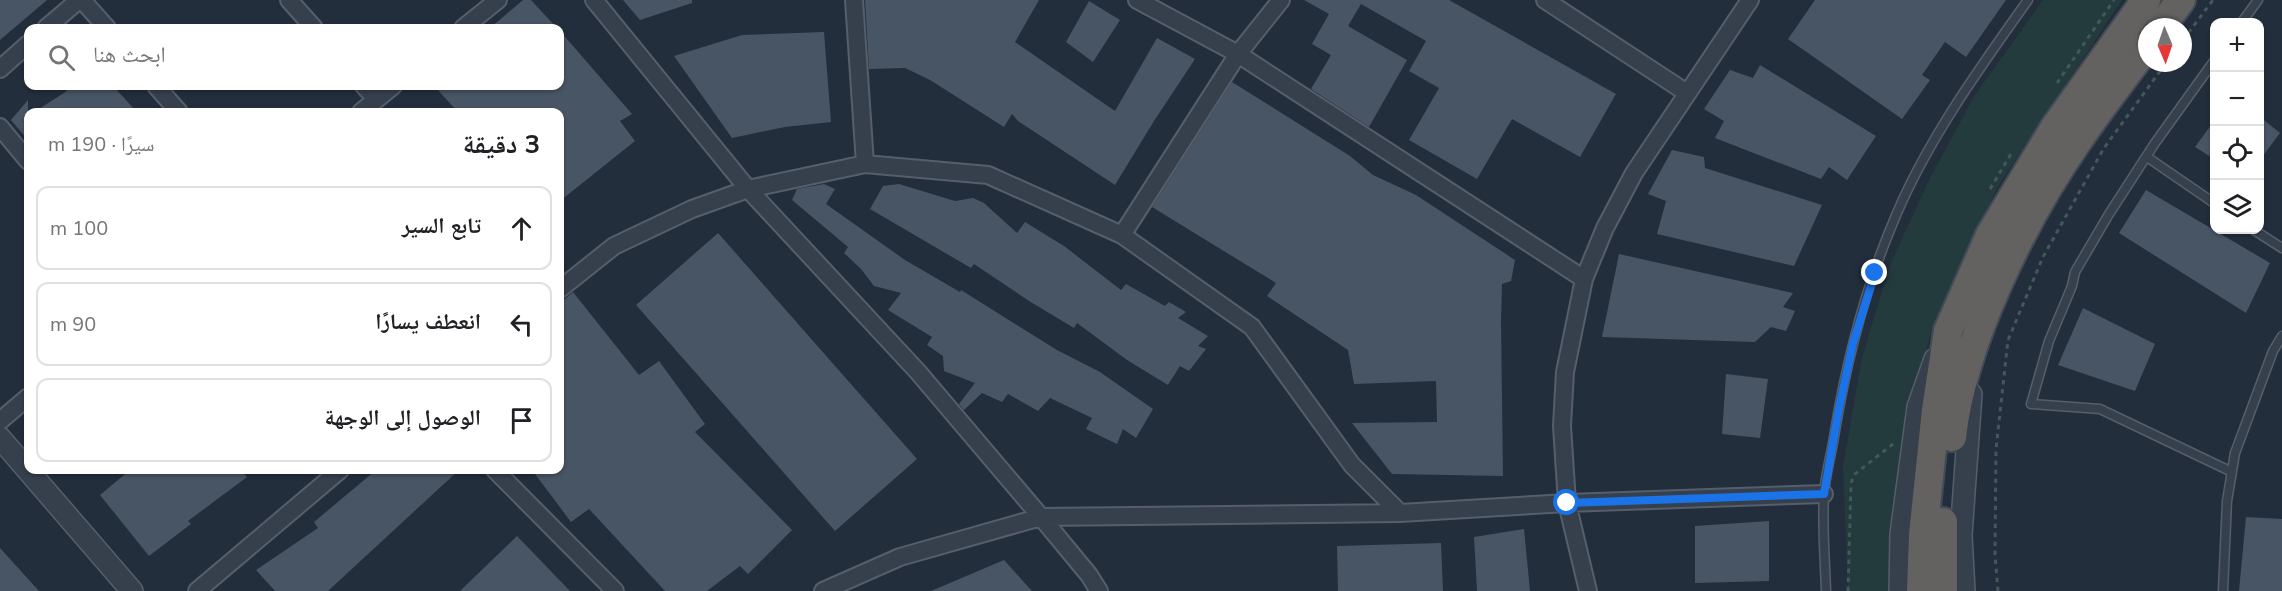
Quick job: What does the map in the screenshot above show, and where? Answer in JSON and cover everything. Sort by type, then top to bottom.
[{"type":"highway","points":[[1921,591],[1923,535],[1936,410],[1948,331],[1990,235],[2055,127],[2146,0]]},
{"type":"highway","points":[[2168,18],[2181,0]]},
{"type":"highway","points":[[1943,591],[1941,535],[1954,414],[1963,378],[1977,338],[1994,292],[2035,211],[2076,143],[2138,58]]},
{"type":"street","points":[[51,24],[80,0],[102,24]]},
{"type":"street","points":[[289,0],[310,24]]},
{"type":"street","points":[[468,24],[498,0]]},
{"type":"street","points":[[594,0],[748,189],[918,372],[1089,575],[1099,591]]},
{"type":"street","points":[[854,0],[865,164]]},
{"type":"street","points":[[1137,0],[1238,54],[1584,279]]},
{"type":"street","points":[[1122,235],[1238,54],[1281,0]]},
{"type":"street","points":[[1545,0],[1687,93]]},
{"type":"street","points":[[1588,591],[1567,503],[1562,426],[1564,372],[1584,279],[1605,228],[1634,173],[1750,0]]},
{"type":"street","points":[[0,69],[24,48]]},
{"type":"street","points":[[160,90],[175,108]]},
{"type":"street","points":[[368,90],[376,99]]},
{"type":"street","points":[[366,108],[388,90]]},
{"type":"street","points":[[0,127],[24,156]]},
{"type":"street","points":[[564,287],[614,246],[692,209],[748,189],[865,164],[988,175],[1122,235],[1252,327],[1352,465],[1400,513]]},
{"type":"street","points":[[1900,591],[1901,534],[1918,407],[1930,369],[1948,331]]},
{"type":"street","points":[[1964,591],[1961,535],[1977,338]]},
{"type":"street","points":[[0,421],[24,400]]},
{"type":"street","points":[[0,438],[24,466]]},
{"type":"street","points":[[31,474],[132,591]]},
{"type":"street","points":[[197,591],[335,474]]},
{"type":"street","points":[[499,474],[615,591]]},
{"type":"street","points":[[823,591],[900,557],[1041,517],[1400,513],[1567,503],[1824,494]]},
{"type":"lane","points":[[1826,591],[1824,494],[1839,408],[1853,343],[1897,213],[1934,142],[1983,63],[2028,0]]},
{"type":"lane","points":[[2245,18],[2258,0]]},
{"type":"lane","points":[[2210,66],[2109,214],[2075,272],[2072,286],[2049,341],[2031,404],[2100,409],[2232,472]]},
{"type":"lane","points":[[2147,157],[2210,200]]},
{"type":"lane","points":[[2260,234],[2282,248]]},
{"type":"lane","points":[[2223,591],[2227,501],[2235,453],[2273,351],[2282,336]]},
{"type":"path","points":[[2192,28],[2213,0]]},
{"type":"path","points":[[1998,591],[1995,555],[1996,449],[2008,340],[2043,257],[2104,148],[2159,72]]},
{"type":"green space","points":[[2043,0],[2122,0],[1998,186],[1930,335],[1902,440],[1897,476],[1893,591],[1848,591],[1843,467],[1862,357],[1890,265],[1930,178],[1975,95]]},
{"type":"building","points":[[0,0],[47,0],[0,40]]},
{"type":"building","points":[[523,0],[531,0],[553,24],[495,24]]},
{"type":"building","points":[[623,0],[692,0],[692,3],[640,20]]},
{"type":"building","points":[[865,0],[1039,0],[1015,42],[1115,111],[1157,38],[1195,59],[1115,185],[1018,121],[1012,114],[1004,127],[930,80],[905,68],[869,69]]},
{"type":"building","points":[[1304,0],[1449,0],[1616,94],[1580,157],[1512,119],[1477,179],[1409,140],[1439,88],[1409,71],[1426,41],[1361,4],[1348,26],[1407,60],[1369,127],[1311,89],[1331,55],[1312,44],[1329,14]]},
{"type":"building","points":[[1815,0],[2006,0],[1966,57],[1945,42],[1922,75],[1930,80],[1902,119],[1788,39]]},
{"type":"building","points":[[1089,1],[1120,20],[1093,62],[1066,42]]},
{"type":"building","points":[[824,32],[831,122],[785,127],[732,138],[674,56],[742,35]]},
{"type":"building","points":[[564,36],[632,114],[620,121],[635,141],[564,198],[564,108],[454,108],[438,90],[564,90]]},
{"type":"building","points":[[1760,65],[1876,136],[1847,180],[1829,167],[1821,179],[1715,138],[1724,121],[1704,109],[1730,70],[1753,78]]},
{"type":"building","points":[[1232,82],[1350,156],[1373,175],[1416,195],[1515,260],[1511,281],[1502,284],[1503,476],[1392,474],[1352,423],[1437,422],[1436,381],[1354,384],[1348,350],[1267,296],[1276,283],[1152,207]]},
{"type":"building","points":[[117,90],[133,108],[40,108],[67,91]]},
{"type":"building","points":[[28,100],[28,108],[24,108],[24,135],[11,120]]},
{"type":"building","points":[[2264,120],[2280,133],[2264,154]]},
{"type":"building","points":[[2210,126],[2210,156],[2195,147]]},
{"type":"building","points":[[1672,150],[1704,157],[1705,168],[1822,205],[1794,266],[1657,234],[1666,201],[1648,194]]},
{"type":"building","points":[[824,184],[835,189],[826,204],[905,260],[960,292],[961,290],[1057,350],[1100,372],[1153,409],[1136,438],[1123,429],[1117,444],[1086,429],[1092,418],[1050,398],[1038,411],[1008,394],[1002,402],[982,393],[964,410],[959,404],[975,383],[944,371],[943,356],[927,345],[932,337],[888,310],[901,293],[874,286],[861,269],[844,253],[848,247],[792,200],[797,189]]},
{"type":"building","points":[[899,184],[955,201],[973,198],[984,203],[1017,233],[1025,222],[1064,246],[1121,290],[1126,284],[1165,306],[1169,302],[1186,312],[1178,318],[1208,336],[1198,346],[1206,349],[1189,371],[1180,366],[1168,385],[1127,360],[1077,323],[1074,328],[974,264],[971,268],[870,209],[883,186]]},
{"type":"building","points":[[2146,190],[2210,228],[2210,234],[2221,234],[2270,263],[2246,313],[2119,233]]},
{"type":"building","points":[[718,233],[917,459],[835,531],[636,305]]},
{"type":"building","points":[[1619,254],[1793,293],[1783,307],[1795,311],[1786,331],[1771,327],[1755,342],[1602,337]]},
{"type":"building","points":[[573,292],[639,375],[659,361],[705,424],[695,432],[792,530],[748,574],[740,566],[707,591],[665,591],[589,509],[571,522],[535,474],[564,474],[564,300]]},
{"type":"building","points":[[2083,308],[2155,344],[2135,391],[2058,365]]},
{"type":"building","points":[[1726,374],[1768,379],[1760,438],[1722,434]]},
{"type":"building","points":[[125,474],[244,474],[247,477],[188,521],[191,524],[149,556],[100,495]]},
{"type":"building","points":[[371,474],[455,474],[328,591],[275,591],[256,570],[318,528],[314,522]]},
{"type":"building","points":[[2246,517],[2282,519],[2282,591],[2239,591]]},
{"type":"building","points":[[1769,521],[1769,581],[1695,583],[1695,526]]},
{"type":"building","points":[[1524,529],[1530,591],[1477,591],[1474,537]]},
{"type":"building","points":[[517,536],[570,591],[460,591]]},
{"type":"building","points":[[1441,543],[1443,591],[1338,591],[1337,546]]},
{"type":"building","points":[[0,548],[39,591],[0,591]]},
{"type":"building","points":[[1004,560],[1032,591],[931,591]]},
{"type":"route","points":[[1567,503],[1824,494],[1853,343],[1875,273]]}]
